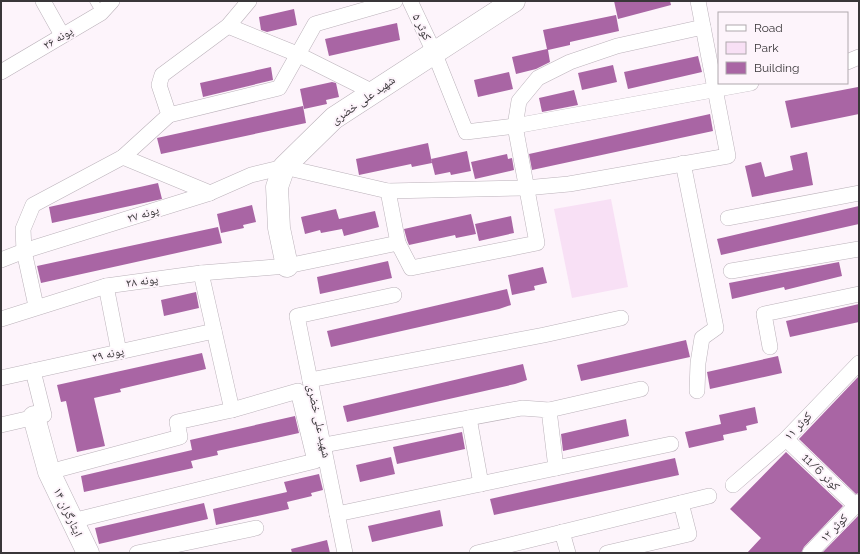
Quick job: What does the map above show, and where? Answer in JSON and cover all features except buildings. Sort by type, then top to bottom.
[{"type":"street","points":[[43,1],[62,35]]},
{"type":"street","name":"پونه ۲۶","points":[[1,72],[62,35],[98,7],[112,1]]},
{"type":"street","points":[[169,115],[159,85],[162,75],[228,26],[249,1]]},
{"type":"street","points":[[36,306],[24,250],[23,229],[33,204],[123,157],[169,115],[279,88],[315,24],[395,1]]},
{"type":"street","name":"کوثر ۵","points":[[410,1],[434,52],[466,132],[515,126]]},
{"type":"street","name":"شهید علی خضری","points":[[287,266],[279,228],[277,187],[284,167],[334,118],[514,1]]},
{"type":"street","points":[[284,167],[388,191],[525,188],[569,184],[728,156],[698,1]]},
{"type":"street","points":[[228,26],[297,54],[373,92]]},
{"type":"street","points":[[388,191],[398,243],[411,268],[537,244],[525,188],[515,126],[520,100],[538,78],[570,62],[617,46],[703,27]]},
{"type":"street","points":[[848,62],[859,56]]},
{"type":"street","points":[[515,126],[746,84]]},
{"type":"street","points":[[123,157],[210,193]]},
{"type":"street","points":[[683,163],[716,328],[702,338],[698,364],[697,391]]},
{"type":"street","name":"پونه ۲۷","points":[[1,260],[24,250],[210,193],[251,174],[284,167]]},
{"type":"street","points":[[728,218],[859,193]]},
{"type":"street","name":"پونه ۲۸","points":[[1,319],[36,306],[106,286],[201,273],[287,266],[398,243]]},
{"type":"street","points":[[731,271],[859,249]]},
{"type":"street","points":[[201,273],[232,410]]},
{"type":"street","points":[[106,286],[119,352]]},
{"type":"street","name":"شهید علی خضری","points":[[345,553],[297,316],[394,294]]},
{"type":"street","points":[[770,347],[764,314],[859,294]]},
{"type":"street","points":[[310,380],[544,335],[621,318]]},
{"type":"street","name":"پونه ۲۹","points":[[1,378],[214,331]]},
{"type":"street","name":"کوثر ۱۱","points":[[733,485],[786,439],[859,363]]},
{"type":"street","points":[[1,425],[44,414],[33,371]]},
{"type":"street","points":[[324,445],[522,408],[549,410],[641,389]]},
{"type":"street","points":[[49,472],[180,437],[177,422],[232,410],[298,391],[315,461],[72,521]]},
{"type":"street","points":[[549,410],[556,468]]},
{"type":"street","name":"ایثارگران ۱۴","points":[[34,417],[49,472],[88,553]]},
{"type":"street","points":[[469,418],[481,484]]},
{"type":"street","name":"کوثر 11/6","points":[[786,439],[857,504]]},
{"type":"street","points":[[337,514],[671,444]]},
{"type":"street","points":[[477,553],[710,496]]},
{"type":"street","points":[[606,553],[689,534],[681,503]]},
{"type":"street","name":"کوثر ۱۲","points":[[810,553],[857,504]]},
{"type":"street","points":[[137,553],[256,528]]},
{"type":"street","points":[[562,532],[568,553]]},
{"type":"green space","points":[[611,199],[628,287],[572,298],[554,209]]}]
